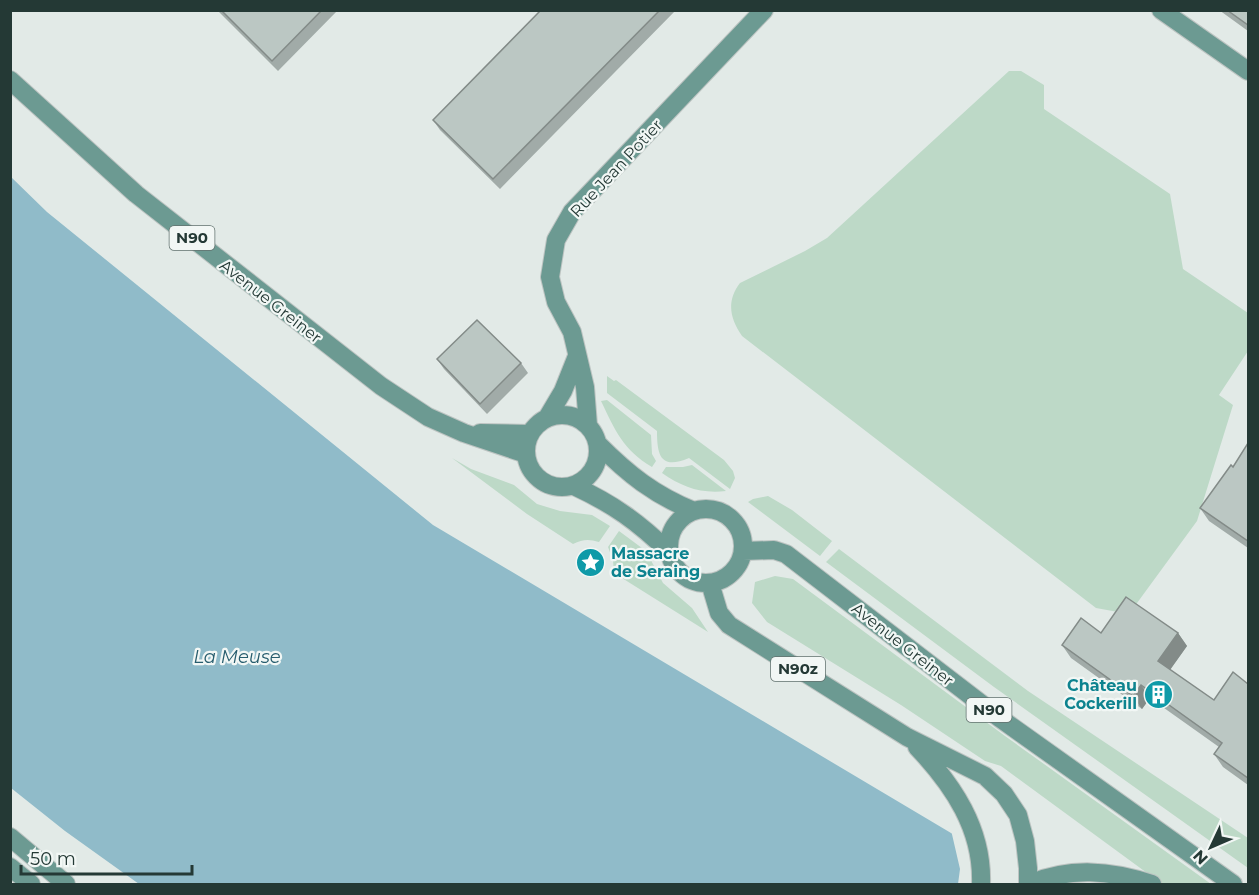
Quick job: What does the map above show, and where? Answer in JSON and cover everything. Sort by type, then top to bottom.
[{"type":"main road","name":"Rue Jean Potier","points":[[588,424],[585,387],[573,332],[556,302],[550,277],[556,240],[572,212],[764,10]]},
{"type":"main road","points":[[1161,10],[1248,70]]},
{"type":"main road","name":"Avenue Greiner","points":[[10,80],[136,195],[338,354],[404,402],[428,417],[464,433],[526,454]]},
{"type":"main road","points":[[547,418],[577,356]]},
{"type":"main road","points":[[598,444],[597,465],[583,482],[574,486],[563,488],[542,482],[528,465],[526,454],[530,434],[538,424],[558,414],[579,418],[588,424],[598,444],[622,468],[666,500],[694,511],[712,510],[729,518],[737,527],[742,539],[743,551],[739,563],[721,580],[699,583],[688,579],[672,563],[669,539],[674,527],[682,518],[694,511]]},
{"type":"main road","name":"Avenue Greiner","points":[[464,433],[530,434]]},
{"type":"main road","points":[[574,486],[625,513],[669,552]]},
{"type":"main road","name":"Avenue Greiner","points":[[743,551],[763,549],[786,554],[1001,719],[1233,885]]},
{"type":"main road","name":"N90z","points":[[710,583],[719,614],[729,625],[907,737],[985,776],[1004,794],[1018,815],[1025,841],[1028,879],[1076,872],[1097,872],[1114,874],[1152,885]]},
{"type":"main road","name":"N90z","points":[[907,737],[937,768],[964,808],[980,859],[981,885]]},
{"type":"main road","points":[[10,837],[66,885]]},
{"type":"main road","points":[[10,867],[31,885]]},
{"type":"green space","points":[[1009,71],[1021,71],[1044,85],[1044,109],[1170,194],[1183,269],[1248,313],[1248,351],[1219,395],[1233,405],[1197,521],[1129,614],[1096,608],[742,336],[732,317],[731,303],[740,283],[827,238]]},
{"type":"green space","points":[[607,376],[616,380],[724,460],[733,471],[735,478],[730,489],[689,458],[672,462],[662,458],[658,447],[657,431],[607,393]]},
{"type":"green space","points":[[607,400],[651,435],[652,454],[656,461],[652,467],[634,454],[621,438],[601,401]]},
{"type":"green space","points":[[452,458],[471,469],[514,485],[537,504],[560,511],[592,515],[610,526],[599,542],[586,540],[573,544],[527,514]]},
{"type":"green space","points":[[692,465],[726,491],[692,488],[662,473],[666,467]]},
{"type":"green space","points":[[768,496],[792,510],[832,541],[820,556],[748,502]]},
{"type":"green space","points":[[619,531],[646,551],[663,583],[692,608],[708,632],[614,573],[613,560],[608,547]]},
{"type":"green space","points":[[839,549],[1028,691],[1248,838],[1248,868],[994,687],[826,562]]},
{"type":"green space","points":[[775,576],[793,579],[1005,736],[1211,884],[1162,884],[1001,766],[985,761],[901,705],[767,622],[752,603],[755,582]]},
{"type":"water","name":"La Meuse","points":[[10,176],[47,212],[433,525],[951,833],[1049,884],[139,884],[65,831],[11,788]]},
{"type":"pier","points":[[951,830],[1052,884],[958,884],[960,869]]},
{"type":"building","points":[[221,10],[322,10],[272,61]]},
{"type":"building","points":[[541,10],[660,10],[493,179],[433,120]]},
{"type":"building","points":[[1227,10],[1248,10],[1248,25]]},
{"type":"building","points":[[477,320],[521,363],[480,404],[437,359]]},
{"type":"building","points":[[1248,443],[1248,541],[1200,508],[1231,465],[1233,467]]},
{"type":"building","name":"Château Cockerill","points":[[1126,597],[1178,633],[1158,661],[1214,700],[1233,672],[1248,684],[1248,778],[1214,754],[1222,743],[1141,685],[1133,696],[1062,645],[1081,618],[1101,633]]},
{"type":"place","name":"Massacre de Seraing","points":[[590,562]]},
{"type":"place","name":"Château Cockerill","points":[[1158,694]]}]
